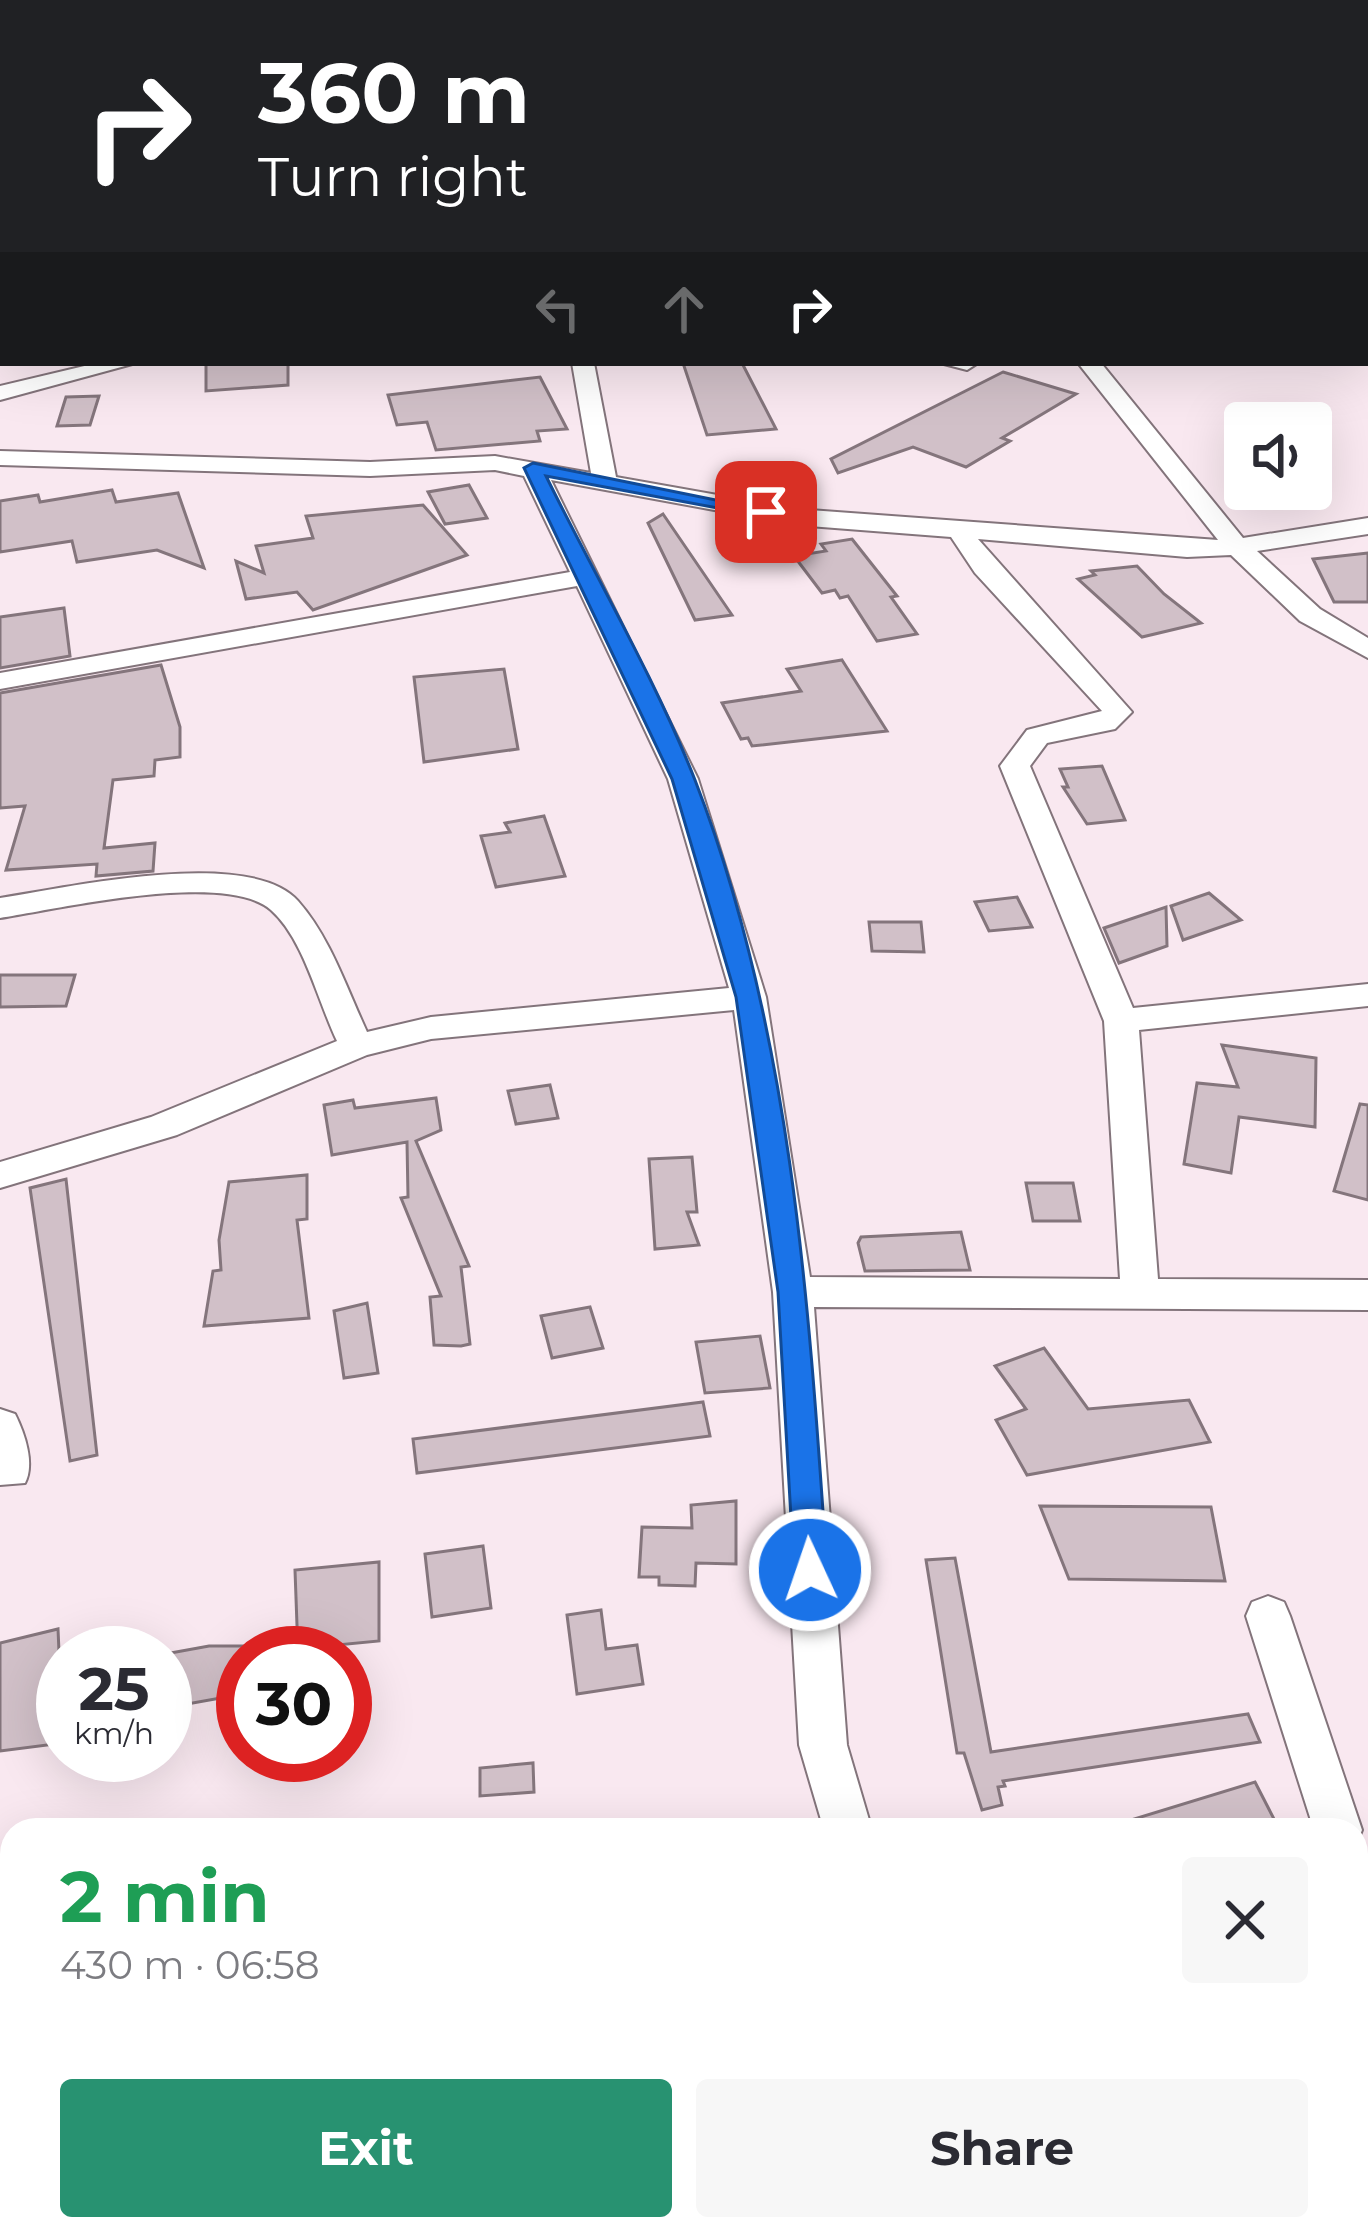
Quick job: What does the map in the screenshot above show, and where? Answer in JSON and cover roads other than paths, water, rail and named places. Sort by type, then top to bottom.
[{"type":"street","points":[[0,393],[112,366]]},
{"type":"street","points":[[584,366],[605,484]]},
{"type":"street","points":[[1091,366],[1237,547],[1310,615],[1368,650]]},
{"type":"street","points":[[0,458],[383,470],[495,463],[796,517],[1187,549],[1237,547],[1368,526]]},
{"type":"street","points":[[533,468],[697,815],[748,997],[793,1292],[823,1745],[844,1818]]},
{"type":"street","points":[[959,531],[984,567],[1118,712],[1106,723],[1037,736],[1015,766],[1121,1021],[1140,1293]]},
{"type":"street","points":[[0,681],[585,577]]},
{"type":"street","points":[[0,908],[190,886],[264,891],[290,914],[357,1046]]},
{"type":"street","points":[[1121,1021],[1368,995]]},
{"type":"street","points":[[0,1175],[164,1126],[357,1046],[482,1021],[748,997]]},
{"type":"street","points":[[793,1292],[1368,1295]]},
{"type":"street","points":[[0,1426],[10,1471]]},
{"type":"street","points":[[1268,1616],[1334,1818]]}]
